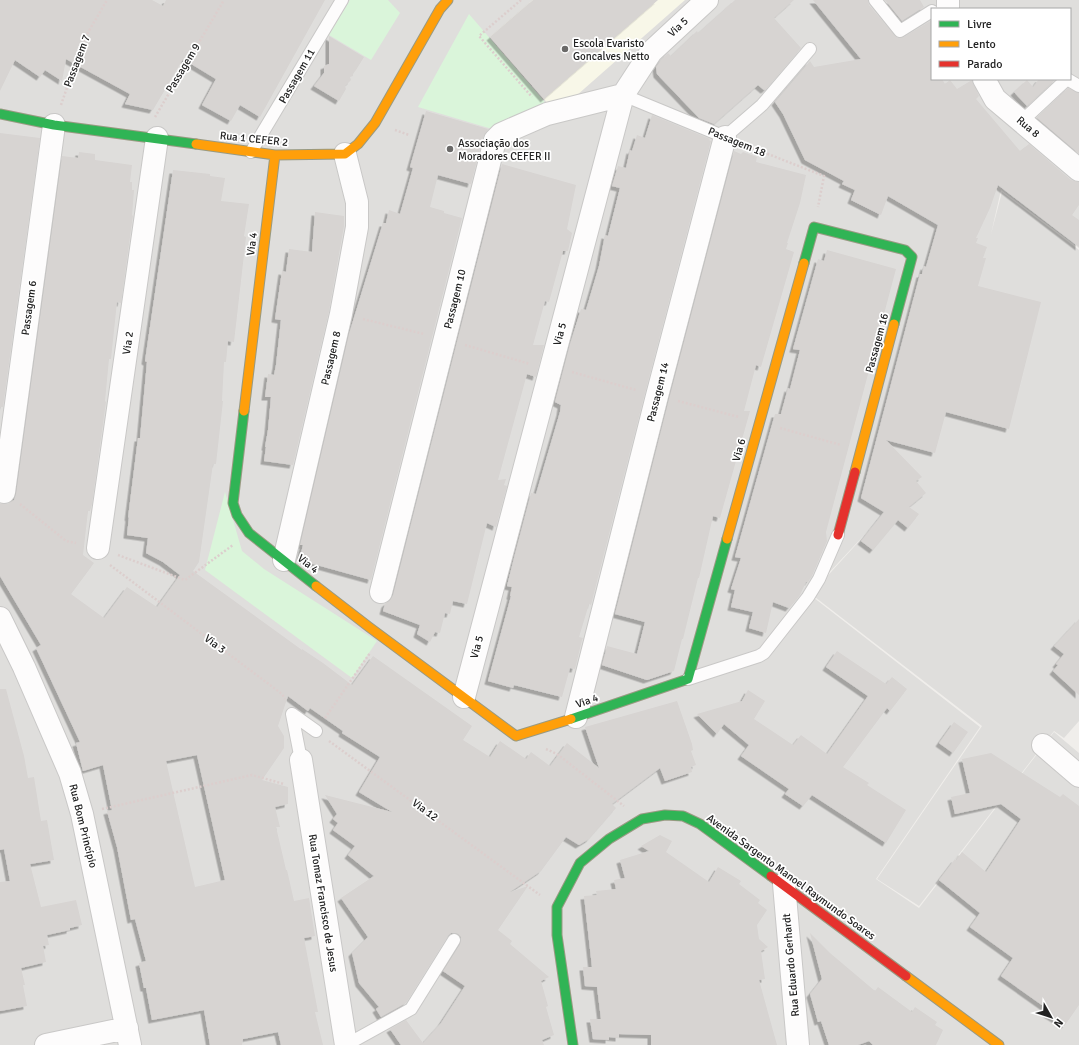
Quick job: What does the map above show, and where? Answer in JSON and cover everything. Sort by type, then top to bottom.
[{"type":"street","points":[[345,154],[358,144],[375,123],[440,9],[448,0]]},
{"type":"street","name":"Via 5","points":[[464,697],[623,95],[651,52],[707,0]]},
{"type":"street","name":"Rua 8","points":[[985,80],[995,99],[1079,170]]},
{"type":"street","name":"Passagem 10","points":[[381,592],[495,140],[501,134],[547,114],[623,95]]},
{"type":"street","name":"Rua 1 CEFER 2","points":[[0,114],[54,125],[275,155],[345,154]]},
{"type":"street","name":"Passagem 6","points":[[2,490],[54,125]]},
{"type":"street","name":"Via 2","points":[[98,548],[150,137]]},
{"type":"street","name":"Passagem 14","points":[[576,717],[657,396],[725,137]]},
{"type":"street","name":"Passagem 8","points":[[284,560],[341,314],[356,227],[357,202],[345,154]]},
{"type":"street","name":"Via 4","points":[[275,155],[233,503],[234,510],[238,518],[249,533],[382,636],[516,736],[688,679]]},
{"type":"street","name":"Via 6","points":[[688,679],[814,227]]},
{"type":"street","name":"Passagem 16","points":[[814,227],[905,250],[912,257],[838,535]]},
{"type":"street","name":"Rua Bom Princípio","points":[[0,618],[24,666],[70,773],[82,814],[129,1036]]},
{"type":"street","points":[[1043,745],[1079,776]]},
{"type":"street","name":"Rua Tomaz Francisco de Jesus","points":[[300,760],[346,1045]]},
{"type":"street","name":"Avenida Sargento Manoel Raymundo Soares","points":[[557,907],[580,863],[609,839],[642,819],[665,815],[683,816],[700,824],[784,884],[999,1045]]},
{"type":"street","name":"Rua Eduardo Gerhardt","points":[[784,884],[798,1045]]},
{"type":"street","points":[[557,907],[556,935],[573,1045]]},
{"type":"street","points":[[46,1045],[129,1036]]},
{"type":"lane","name":"Passagem 11","points":[[251,152],[342,0]]},
{"type":"lane","points":[[875,0],[900,31],[931,13]]},
{"type":"lane","points":[[725,137],[762,105],[810,49]]},
{"type":"lane","points":[[1021,122],[1066,80]]},
{"type":"lane","points":[[1069,80],[1079,86]]},
{"type":"lane","name":"Passagem 18","points":[[623,95],[725,137]]},
{"type":"lane","points":[[688,679],[759,656],[764,653],[808,597],[819,579],[838,535]]},
{"type":"lane","points":[[292,714],[316,731]]},
{"type":"lane","points":[[292,714],[300,760]]},
{"type":"lane","points":[[346,1045],[411,1009],[454,940]]},
{"type":"path","name":"Passagem 7","points":[[54,125],[83,41],[107,0]]},
{"type":"path","name":"Passagem 9","points":[[150,137],[166,97],[224,0]]},
{"type":"path","points":[[521,0],[479,36],[547,114]]},
{"type":"path","name":"Passagem 18","points":[[725,137],[824,176],[818,205]]},
{"type":"path","points":[[341,314],[445,339],[538,366],[562,370],[861,450]]},
{"type":"path","points":[[2,490],[66,541],[98,548],[185,580],[249,533]]},
{"type":"path","name":"Via 3","points":[[98,548],[111,567],[282,694],[292,714]]},
{"type":"path","points":[[316,731],[382,636]]},
{"type":"path","name":"Via 12","points":[[316,731],[557,907]]},
{"type":"path","points":[[516,736],[557,754],[642,819]]},
{"type":"path","points":[[118,806],[252,775],[306,791]]},
{"type":"shaded area","points":[[0,0],[1079,0],[1079,248],[1001,190],[991,234],[1002,192],[1079,250],[1079,721],[1064,738],[1054,731],[919,906],[877,879],[982,726],[811,594],[883,515],[809,594],[980,727],[876,879],[919,908],[1054,732],[1079,753],[1079,1045],[0,1045]]},
{"type":"shaded area","name":"Escola Evaristo Goncalves Netto","points":[[533,0],[685,0],[576,96],[550,106],[490,37]]},
{"type":"green space","points":[[350,0],[388,0],[400,13],[371,60],[329,35]]},
{"type":"green space","points":[[469,14],[549,107],[492,129],[418,107]]},
{"type":"green space","points":[[225,492],[242,551],[264,569],[377,641],[352,678],[205,570]]},
{"type":"building","points":[[0,0],[152,0],[163,6],[166,0],[325,0],[260,117],[240,105],[231,121],[202,105],[216,79],[183,59],[153,110],[125,104],[130,94],[66,59],[62,81],[45,70],[40,77],[15,60],[0,91]]},
{"type":"building","name":"Escola Evaristo Goncalves Netto","points":[[533,0],[658,0],[544,99],[490,37]]},
{"type":"building","points":[[735,0],[794,0],[774,18],[801,48],[766,89],[764,90],[758,85],[714,124],[699,118],[657,74],[656,67],[668,53],[671,56],[697,31],[698,33]]},
{"type":"building","points":[[813,0],[868,0],[869,5],[897,38],[904,37],[931,21],[931,80],[943,80],[945,84],[950,80],[957,89],[972,80],[979,96],[976,99],[1020,151],[1029,144],[1071,180],[1079,182],[1079,205],[1072,215],[1079,220],[1079,247],[998,185],[990,208],[976,238],[978,238],[976,243],[987,247],[983,258],[986,258],[978,286],[1041,302],[1009,429],[946,412],[935,453],[886,440],[922,477],[916,481],[926,493],[909,507],[919,514],[908,528],[898,520],[873,550],[861,541],[884,512],[861,498],[920,274],[922,274],[924,266],[926,267],[938,225],[888,196],[881,215],[851,200],[855,190],[842,184],[844,181],[805,160],[783,114],[775,102],[810,61],[814,67],[861,59]]},
{"type":"building","points":[[885,0],[920,0],[924,7],[902,21]]},
{"type":"building","points":[[329,36],[364,57],[353,73],[353,76],[350,77],[351,80],[345,86],[346,89],[339,101],[314,86],[324,73],[324,66],[329,64]]},
{"type":"building","points":[[1027,80],[1033,87],[1038,80],[1055,80],[1027,106],[1014,92]]},
{"type":"building","points":[[1068,88],[1079,93],[1079,154],[1037,118]]},
{"type":"building","points":[[426,111],[488,129],[483,137],[471,184],[438,175],[430,207],[462,218],[371,580],[306,562],[300,557],[303,545],[300,545],[349,334],[383,223],[386,223],[389,210],[400,214],[413,168],[410,167]]},
{"type":"building","points":[[652,115],[710,139],[709,140],[711,141],[591,605],[589,604],[579,637],[583,638],[575,669],[570,668],[562,697],[514,685],[513,688],[488,681],[511,596],[512,587],[507,586],[531,493],[536,494],[560,412],[561,405],[555,402],[570,344],[581,309],[586,310],[599,266],[605,235],[608,236],[620,188],[612,186],[618,166],[626,168],[630,150],[632,151],[637,135],[645,138]]},
{"type":"building","points":[[0,133],[40,138],[3,407],[0,407]]},
{"type":"building","points":[[734,151],[741,154],[743,152],[757,157],[756,162],[806,175],[800,203],[786,249],[794,252],[761,367],[756,365],[744,411],[750,411],[720,518],[713,516],[699,578],[674,671],[647,680],[602,665],[607,646],[637,654],[645,622],[615,614],[669,399]]},
{"type":"building","points":[[79,152],[95,154],[95,160],[132,165],[130,182],[132,182],[132,190],[134,190],[132,216],[133,215],[121,303],[117,302],[111,359],[109,359],[106,402],[92,504],[90,511],[88,511],[83,555],[94,563],[71,594],[104,618],[127,587],[157,607],[180,575],[163,562],[146,553],[148,538],[127,535],[129,517],[128,518],[138,438],[140,438],[147,362],[145,361],[173,170],[210,174],[210,176],[225,178],[221,201],[249,204],[244,236],[246,237],[234,342],[228,341],[226,362],[224,362],[223,401],[216,464],[213,464],[199,562],[193,571],[352,685],[373,656],[472,726],[463,740],[490,757],[500,741],[526,759],[531,752],[550,766],[567,743],[599,768],[585,727],[677,701],[692,744],[693,750],[691,751],[696,765],[691,767],[692,772],[665,781],[660,768],[612,804],[616,808],[589,839],[579,845],[566,837],[541,871],[510,892],[528,886],[498,930],[512,941],[510,944],[549,977],[541,981],[548,1006],[546,1007],[554,1035],[542,1040],[544,1045],[401,1045],[390,1029],[406,1020],[423,1043],[441,1023],[465,986],[443,971],[460,944],[461,937],[455,933],[451,933],[448,936],[406,1003],[381,1017],[376,1009],[379,1007],[359,983],[352,953],[368,937],[341,898],[374,876],[348,855],[355,846],[333,830],[338,823],[333,819],[337,814],[325,795],[392,812],[359,792],[380,757],[342,733],[343,731],[310,708],[308,711],[288,696],[278,726],[284,736],[284,748],[262,780],[288,787],[288,804],[275,807],[280,827],[276,827],[294,901],[309,898],[315,936],[304,938],[318,1012],[315,1012],[323,1045],[281,1045],[278,1032],[243,1039],[242,1045],[210,1045],[204,1010],[152,1020],[146,988],[144,988],[139,963],[146,961],[135,919],[131,920],[117,847],[107,811],[112,810],[103,765],[83,771],[76,743],[80,742],[36,648],[41,645],[0,576],[0,504],[8,504],[14,500],[16,494],[62,156],[78,158]],"holes":[[[197,755],[225,880],[195,887],[166,761]]]},
{"type":"building","points":[[502,164],[576,185],[567,229],[572,233],[568,251],[563,251],[549,302],[545,301],[533,345],[544,345],[536,377],[527,374],[498,480],[506,479],[504,485],[507,486],[496,527],[487,523],[467,604],[453,601],[450,614],[445,613],[440,633],[435,632],[430,642],[417,634],[420,625],[383,611],[385,604],[393,595]]},
{"type":"building","points":[[315,212],[344,216],[344,226],[329,311],[293,465],[264,461],[271,397],[265,397],[268,374],[274,375],[276,365],[281,320],[275,319],[282,271],[286,272],[289,249],[312,252]]},
{"type":"building","points":[[827,250],[896,269],[826,532],[827,541],[812,576],[808,582],[806,582],[800,595],[789,608],[773,602],[766,633],[749,628],[753,612],[731,607],[735,590],[731,589],[741,558],[735,557],[775,414],[781,414],[788,388],[790,389],[800,350],[793,349],[818,259],[824,261]]},
{"type":"building","points":[[1079,619],[1079,695],[1053,671],[1058,665],[1056,664],[1064,654],[1054,646]]},
{"type":"building","points":[[837,651],[886,684],[892,677],[907,689],[890,711],[887,708],[843,767],[869,783],[867,785],[906,810],[886,843],[812,795],[803,806],[785,794],[789,789],[741,756],[749,745],[724,724],[717,734],[697,714],[742,701],[748,690],[765,701],[754,719],[793,745],[801,735],[827,754],[868,696],[826,667]]},
{"type":"building","points":[[0,689],[6,689],[24,756],[28,778],[34,777],[41,821],[47,820],[54,860],[30,864],[41,907],[76,900],[82,925],[70,928],[70,930],[47,935],[49,945],[43,946],[46,962],[21,968],[25,985],[23,985],[27,1006],[0,1011],[0,882],[10,881],[4,849],[0,850]]},
{"type":"building","points":[[954,722],[968,732],[953,753],[939,743]]},
{"type":"building","points":[[991,753],[1060,797],[1063,794],[1079,806],[1079,1005],[1065,1025],[1047,1014],[1049,1010],[1001,976],[1013,958],[970,927],[980,913],[939,880],[962,852],[986,872],[1021,819],[1001,804],[955,814],[951,797],[970,793],[962,759]]},
{"type":"building","points":[[660,835],[672,841],[666,852],[709,882],[718,867],[741,881],[739,884],[760,900],[758,903],[767,910],[757,925],[759,939],[768,947],[761,951],[765,979],[759,980],[777,1045],[651,1045],[651,1035],[619,1034],[619,1038],[609,1037],[609,1040],[593,1039],[590,1019],[601,1019],[597,987],[585,986],[583,967],[592,967],[584,896],[597,895],[596,891],[616,889],[614,880],[625,878],[620,860],[649,851],[641,846]]},
{"type":"building","points":[[810,933],[830,953],[875,991],[878,987],[912,1012],[915,1007],[937,1022],[935,1025],[943,1030],[936,1045],[873,1045],[869,1041],[858,1045],[829,1045],[821,1021],[818,1022],[810,994],[822,979]]},
{"type":"traffic: fast","points":[[0,114],[54,125],[196,144]]},
{"type":"traffic: fast","points":[[804,263],[814,227],[905,250],[912,257],[894,324]]},
{"type":"traffic: fast","points":[[244,411],[233,503],[237,515],[249,533],[316,586]]},
{"type":"traffic: fast","points":[[571,719],[688,679],[727,539]]},
{"type":"traffic: fast","points":[[573,1045],[557,935],[557,907],[580,863],[609,839],[642,819],[665,815],[683,816],[700,824],[771,876]]},
{"type":"traffic: slow","points":[[196,144],[275,155],[345,154],[358,144],[375,123],[440,9],[448,0]]},
{"type":"traffic: slow","points":[[244,411],[275,155]]},
{"type":"traffic: slow","points":[[727,539],[804,263]]},
{"type":"traffic: slow","points":[[855,472],[894,324]]},
{"type":"traffic: slow","points":[[316,586],[516,736],[571,719]]},
{"type":"traffic: slow","points":[[906,976],[999,1045]]},
{"type":"traffic: jam","points":[[838,535],[855,472]]},
{"type":"traffic: jam","points":[[771,876],[906,976]]},
{"type":"place","name":"Escola Evaristo Goncalves Netto","points":[[565,49]]},
{"type":"place","name":"Associação dos Moradores CEFER II","points":[[450,149]]}]
